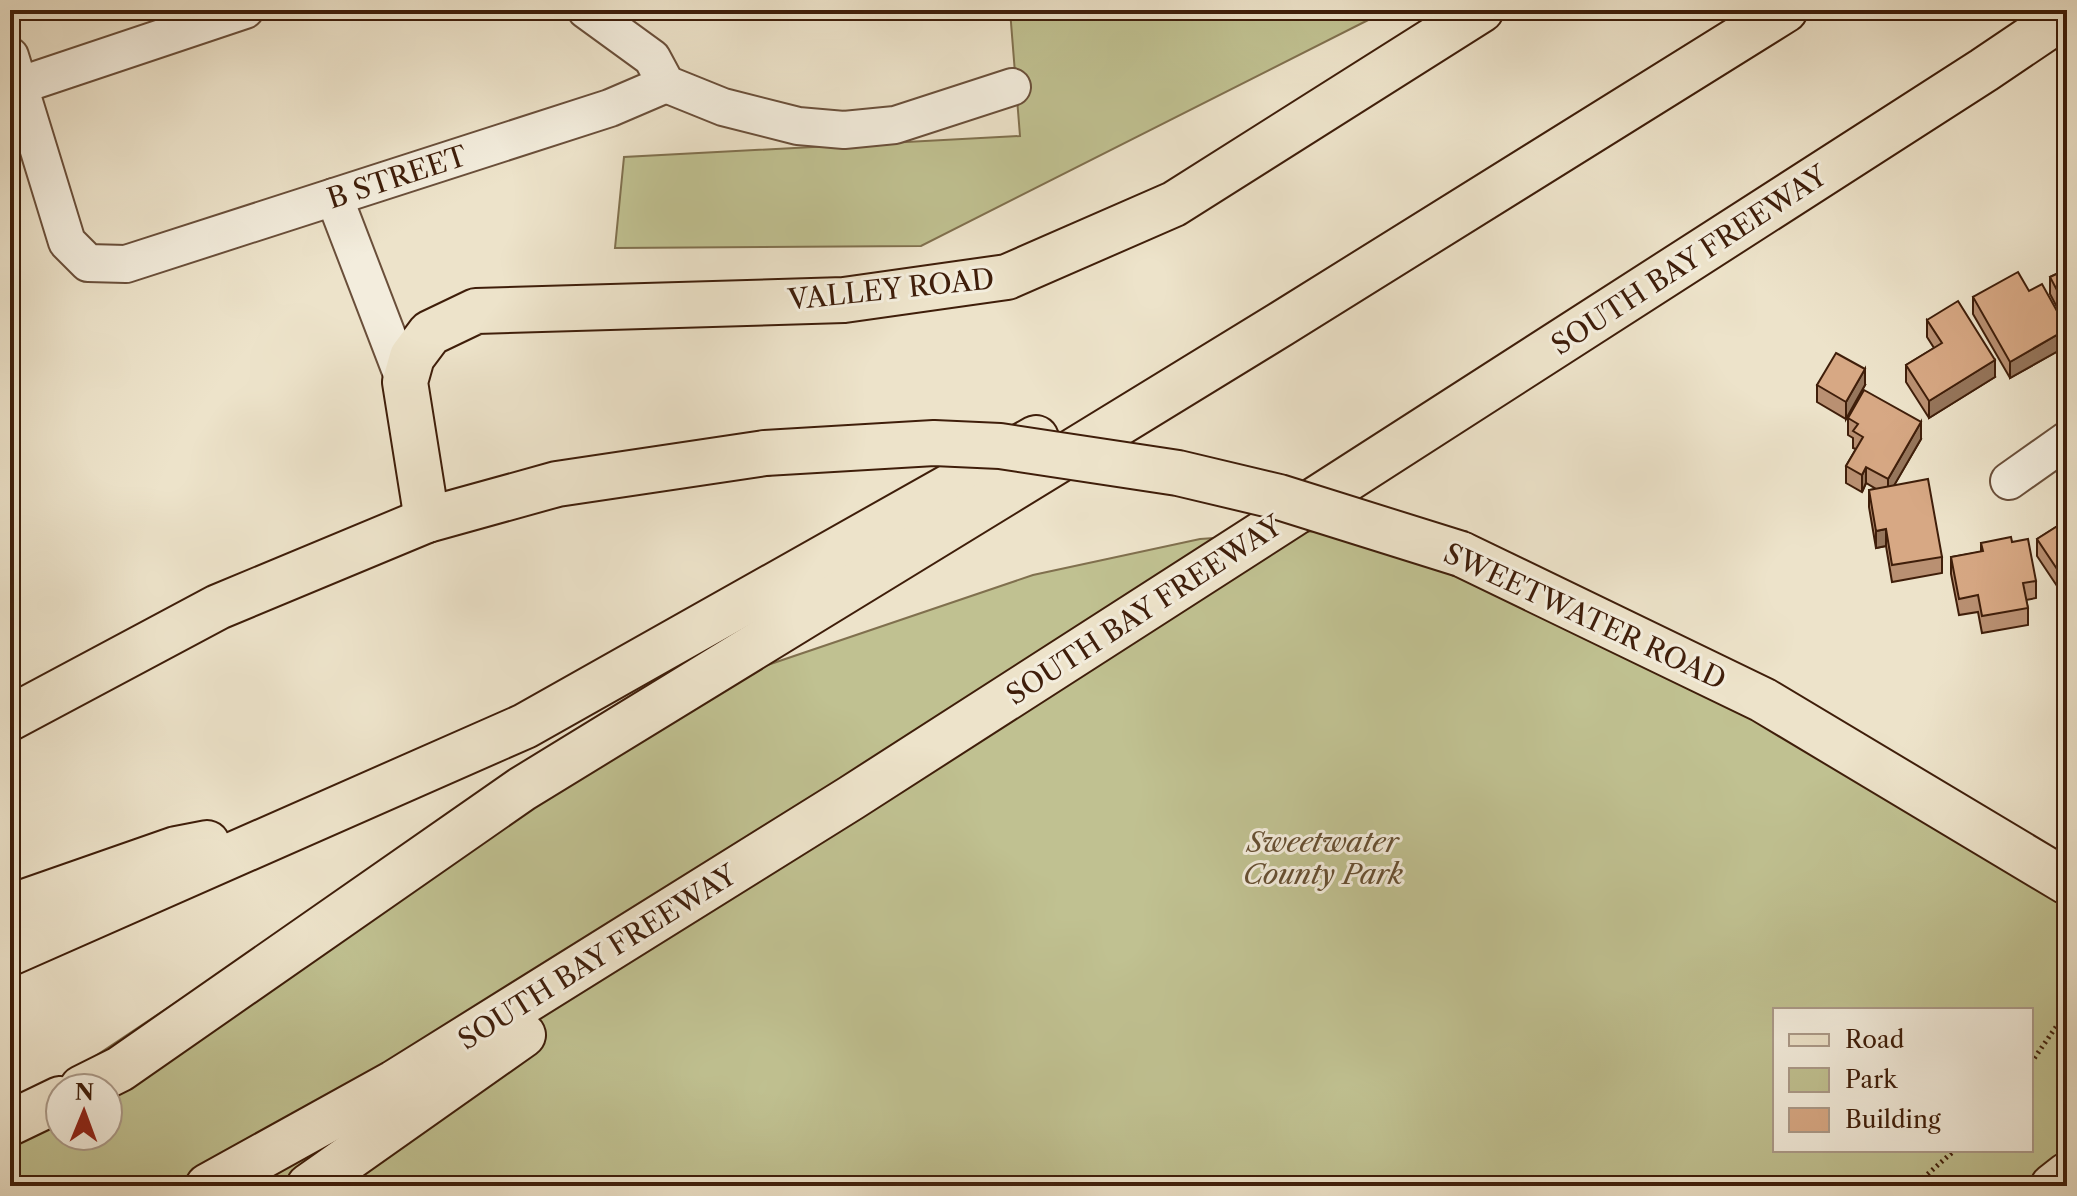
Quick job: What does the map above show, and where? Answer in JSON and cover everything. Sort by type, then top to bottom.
[{"type":"main road","name":"VALLEY ROAD","points":[[405,382],[412,357],[430,333],[476,311],[844,300],[1007,277],[1174,204],[1481,10]]},
{"type":"main road","points":[[114,1072],[522,789],[1281,324],[1785,10]]},
{"type":"main road","name":"SOUTH BAY FREEWAY","points":[[208,1186],[394,1083],[851,798],[1971,79],[2067,14]]},
{"type":"main road","points":[[10,953],[525,726],[1172,362],[1281,324]]},
{"type":"main road","points":[[405,382],[427,520]]},
{"type":"main road","name":"SWEETWATER ROAD","points":[[10,718],[218,607],[427,520],[557,484],[765,453],[934,443],[1000,446],[1178,473],[1279,497],[1461,554],[1763,700],[2067,882]]},
{"type":"main road","points":[[309,1186],[851,798]]},
{"type":"main road","points":[[10,907],[176,849],[312,821]]},
{"type":"main road","points":[[10,1123],[44,1107]]},
{"type":"main road","points":[[2053,1186],[2067,1175]]},
{"type":"street","points":[[14,71],[245,10]]},
{"type":"street","points":[[586,10],[652,58],[666,84],[723,107],[798,126],[844,130],[895,125],[1012,87]]},
{"type":"street","name":"B STREET","points":[[14,71],[67,242],[88,263],[126,264],[610,108],[666,84]]},
{"type":"street","points":[[334,197],[405,382]]},
{"type":"street","points":[[2009,481],[2067,440]]},
{"type":"path","points":[[2033,1060],[2067,1011]]},
{"type":"path","points":[[1907,1186],[1922,1179],[1953,1152]]},
{"type":"green space","points":[[1010,10],[1388,10],[921,246],[615,248],[624,157],[1020,136]]},
{"type":"green space","name":"Sweetwater County Park","points":[[1347,529],[1465,554],[2067,882],[2067,1176],[2054,1186],[10,1186],[10,1113],[44,1090],[44,1152],[124,1152],[124,1072],[72,1072],[181,999],[676,696],[1033,575],[1200,539]]},
{"type":"building","points":[[2067,230],[2067,249],[2059,234]]},
{"type":"building","points":[[2067,269],[2067,309],[2050,277]]},
{"type":"building","points":[[2018,272],[2029,291],[2042,284],[2067,329],[2010,362],[1973,297]]},
{"type":"building","points":[[1958,301],[1995,360],[1929,401],[1906,365],[1942,343],[1927,320]]},
{"type":"building","points":[[1836,353],[1865,369],[1846,402],[1817,385]]},
{"type":"building","points":[[1864,390],[1921,422],[1888,479],[1866,467],[1862,475],[1846,466],[1863,437],[1853,431],[1858,424],[1848,418]]},
{"type":"building","points":[[1928,479],[1942,557],[1892,565],[1886,529],[1876,531],[1869,490]]},
{"type":"building","points":[[2067,520],[2067,580],[2065,581],[2037,539]]},
{"type":"building","points":[[2011,537],[2012,542],[2028,539],[2036,581],[2023,583],[2028,608],[1982,616],[1978,595],[1959,599],[1951,557],[1983,551],[1981,543]]}]
